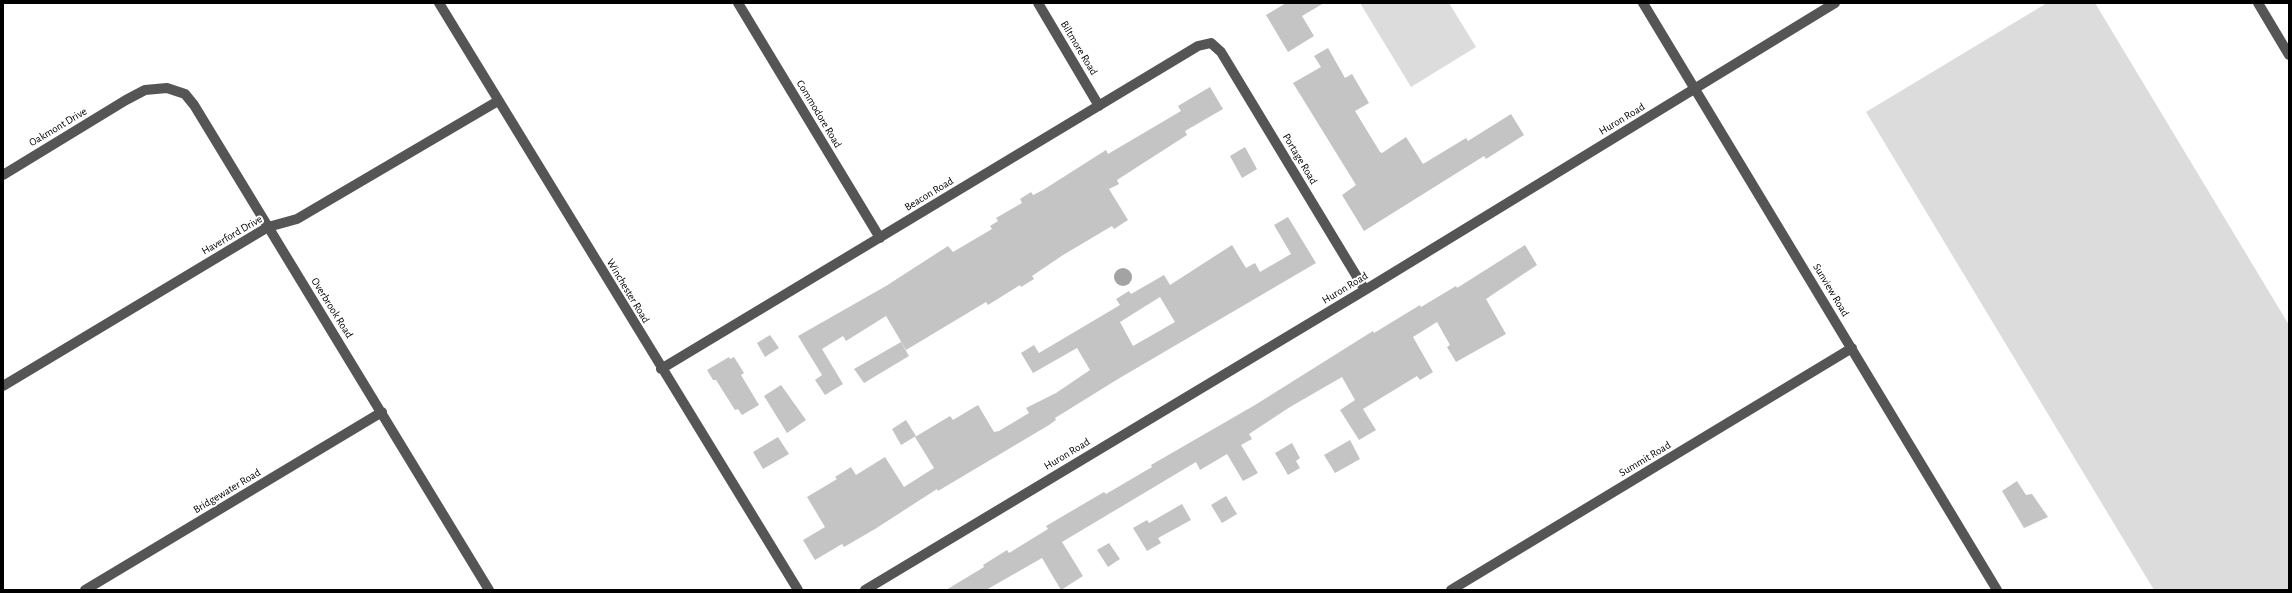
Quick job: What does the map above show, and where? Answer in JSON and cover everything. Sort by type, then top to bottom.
[{"type":"street","name":"Winchester Road","points":[[439,3],[798,590]]},
{"type":"street","name":"Commodore Road","points":[[738,3],[880,238]]},
{"type":"street","name":"Biltmore Road","points":[[1038,3],[1099,106]]},
{"type":"street","name":"Sunview Road","points":[[1643,3],[1997,590]]},
{"type":"street","name":"Huron Road","points":[[865,590],[1365,290],[1835,3]]},
{"type":"street","points":[[2258,3],[2289,55]]},
{"type":"street","name":"Beacon Road","points":[[662,369],[1198,46],[1211,43]]},
{"type":"street","name":"Portage Road","points":[[1211,43],[1221,52],[1365,290]]},
{"type":"street","name":"Overbrook Road","points":[[126,100],[145,90],[167,88],[185,94],[194,105],[489,590]]},
{"type":"street","name":"Oakmont Drive","points":[[3,175],[126,100]]},
{"type":"street","name":"Haverford Drive","points":[[3,386],[268,227],[297,219],[498,101]]},
{"type":"street","name":"Summit Road","points":[[1451,590],[1852,348]]},
{"type":"street","name":"Bridgewater Road","points":[[85,590],[382,412]]},
{"type":"shaded area","points":[[1360,3],[1449,3],[1476,47],[1411,87]]},
{"type":"shaded area","points":[[2047,3],[2095,3],[2289,325],[2289,590],[2154,590],[1866,112]]},
{"type":"shaded area","points":[[1123,268],[1129,271],[1132,277],[1129,283],[1123,286],[1117,283],[1114,277],[1117,271]]},
{"type":"building","points":[[1286,3],[1324,3],[1302,16],[1314,36],[1288,52],[1266,15]]},
{"type":"building","points":[[1328,48],[1345,78],[1352,74],[1369,103],[1355,111],[1382,153],[1406,137],[1423,164],[1466,138],[1468,141],[1511,114],[1524,135],[1486,159],[1484,156],[1364,231],[1342,195],[1356,185],[1293,83],[1321,67],[1314,56]]},
{"type":"building","points":[[1210,87],[1223,109],[1185,131],[1187,135],[1117,180],[1119,184],[1109,189],[1128,220],[1114,229],[1112,226],[1063,255],[1032,276],[1034,279],[1021,287],[1020,285],[988,305],[986,302],[906,350],[886,316],[846,341],[843,336],[822,349],[843,384],[825,395],[815,380],[822,375],[798,336],[886,286],[948,246],[953,252],[992,229],[990,226],[998,221],[996,218],[1022,203],[1020,199],[1031,192],[1033,195],[1043,190],[1106,150],[1108,154],[1181,111],[1178,106]]},
{"type":"building","points":[[1245,147],[1257,169],[1242,178],[1230,156]]},
{"type":"building","points":[[1288,217],[1316,263],[1118,379],[1055,418],[1056,420],[1049,425],[938,491],[937,489],[875,529],[844,547],[842,544],[815,560],[803,540],[825,527],[807,497],[837,479],[835,477],[851,467],[856,475],[885,457],[904,487],[934,468],[915,437],[950,416],[953,420],[978,405],[994,432],[999,431],[1029,413],[1026,408],[1056,393],[1090,370],[1077,348],[1033,373],[1021,353],[1034,345],[1039,353],[1120,305],[1116,299],[1129,291],[1131,294],[1164,275],[1170,285],[1232,245],[1246,268],[1255,263],[1260,272],[1291,254],[1274,225]],"holes":[[[1160,297],[1175,322],[1133,346],[1120,322]]]},
{"type":"building","points":[[1525,245],[1537,265],[1486,299],[1506,334],[1456,362],[1447,347],[1450,345],[1437,322],[1413,337],[1433,372],[1420,380],[1417,376],[1363,409],[1376,430],[1359,440],[1340,410],[1355,400],[1342,377],[1290,407],[1249,434],[1252,439],[1241,445],[1258,473],[1243,481],[1227,454],[1200,470],[1196,462],[1062,542],[1083,576],[1061,590],[1042,558],[986,590],[946,590],[984,567],[983,565],[1007,550],[1009,553],[1048,529],[1046,526],[1104,492],[1106,494],[1152,467],[1151,465],[1255,405],[1373,331],[1374,333],[1420,305],[1421,307],[1456,286],[1457,288]]},
{"type":"building","points":[[770,335],[779,348],[765,357],[757,343]]},
{"type":"building","points":[[901,342],[909,356],[864,383],[854,369]]},
{"type":"building","points":[[729,357],[730,359],[734,357],[744,373],[741,375],[759,405],[742,415],[738,409],[735,410],[716,380],[713,380],[707,370]]},
{"type":"building","points":[[781,385],[806,420],[787,433],[764,396]]},
{"type":"building","points":[[906,420],[916,436],[901,445],[892,429]]},
{"type":"building","points":[[778,437],[789,454],[763,469],[753,452]]},
{"type":"building","points":[[1350,440],[1360,459],[1335,473],[1324,455]]},
{"type":"building","points":[[1292,443],[1300,458],[1296,461],[1300,468],[1288,475],[1275,453]]},
{"type":"building","points":[[2017,481],[2026,495],[2032,494],[2048,517],[2024,528],[2002,491]]},
{"type":"building","points":[[1226,496],[1237,514],[1222,523],[1211,505]]},
{"type":"building","points":[[1182,504],[1191,520],[1158,538],[1161,543],[1147,551],[1133,528],[1147,520],[1149,523]]},
{"type":"building","points":[[1109,543],[1120,559],[1108,567],[1097,550]]}]
